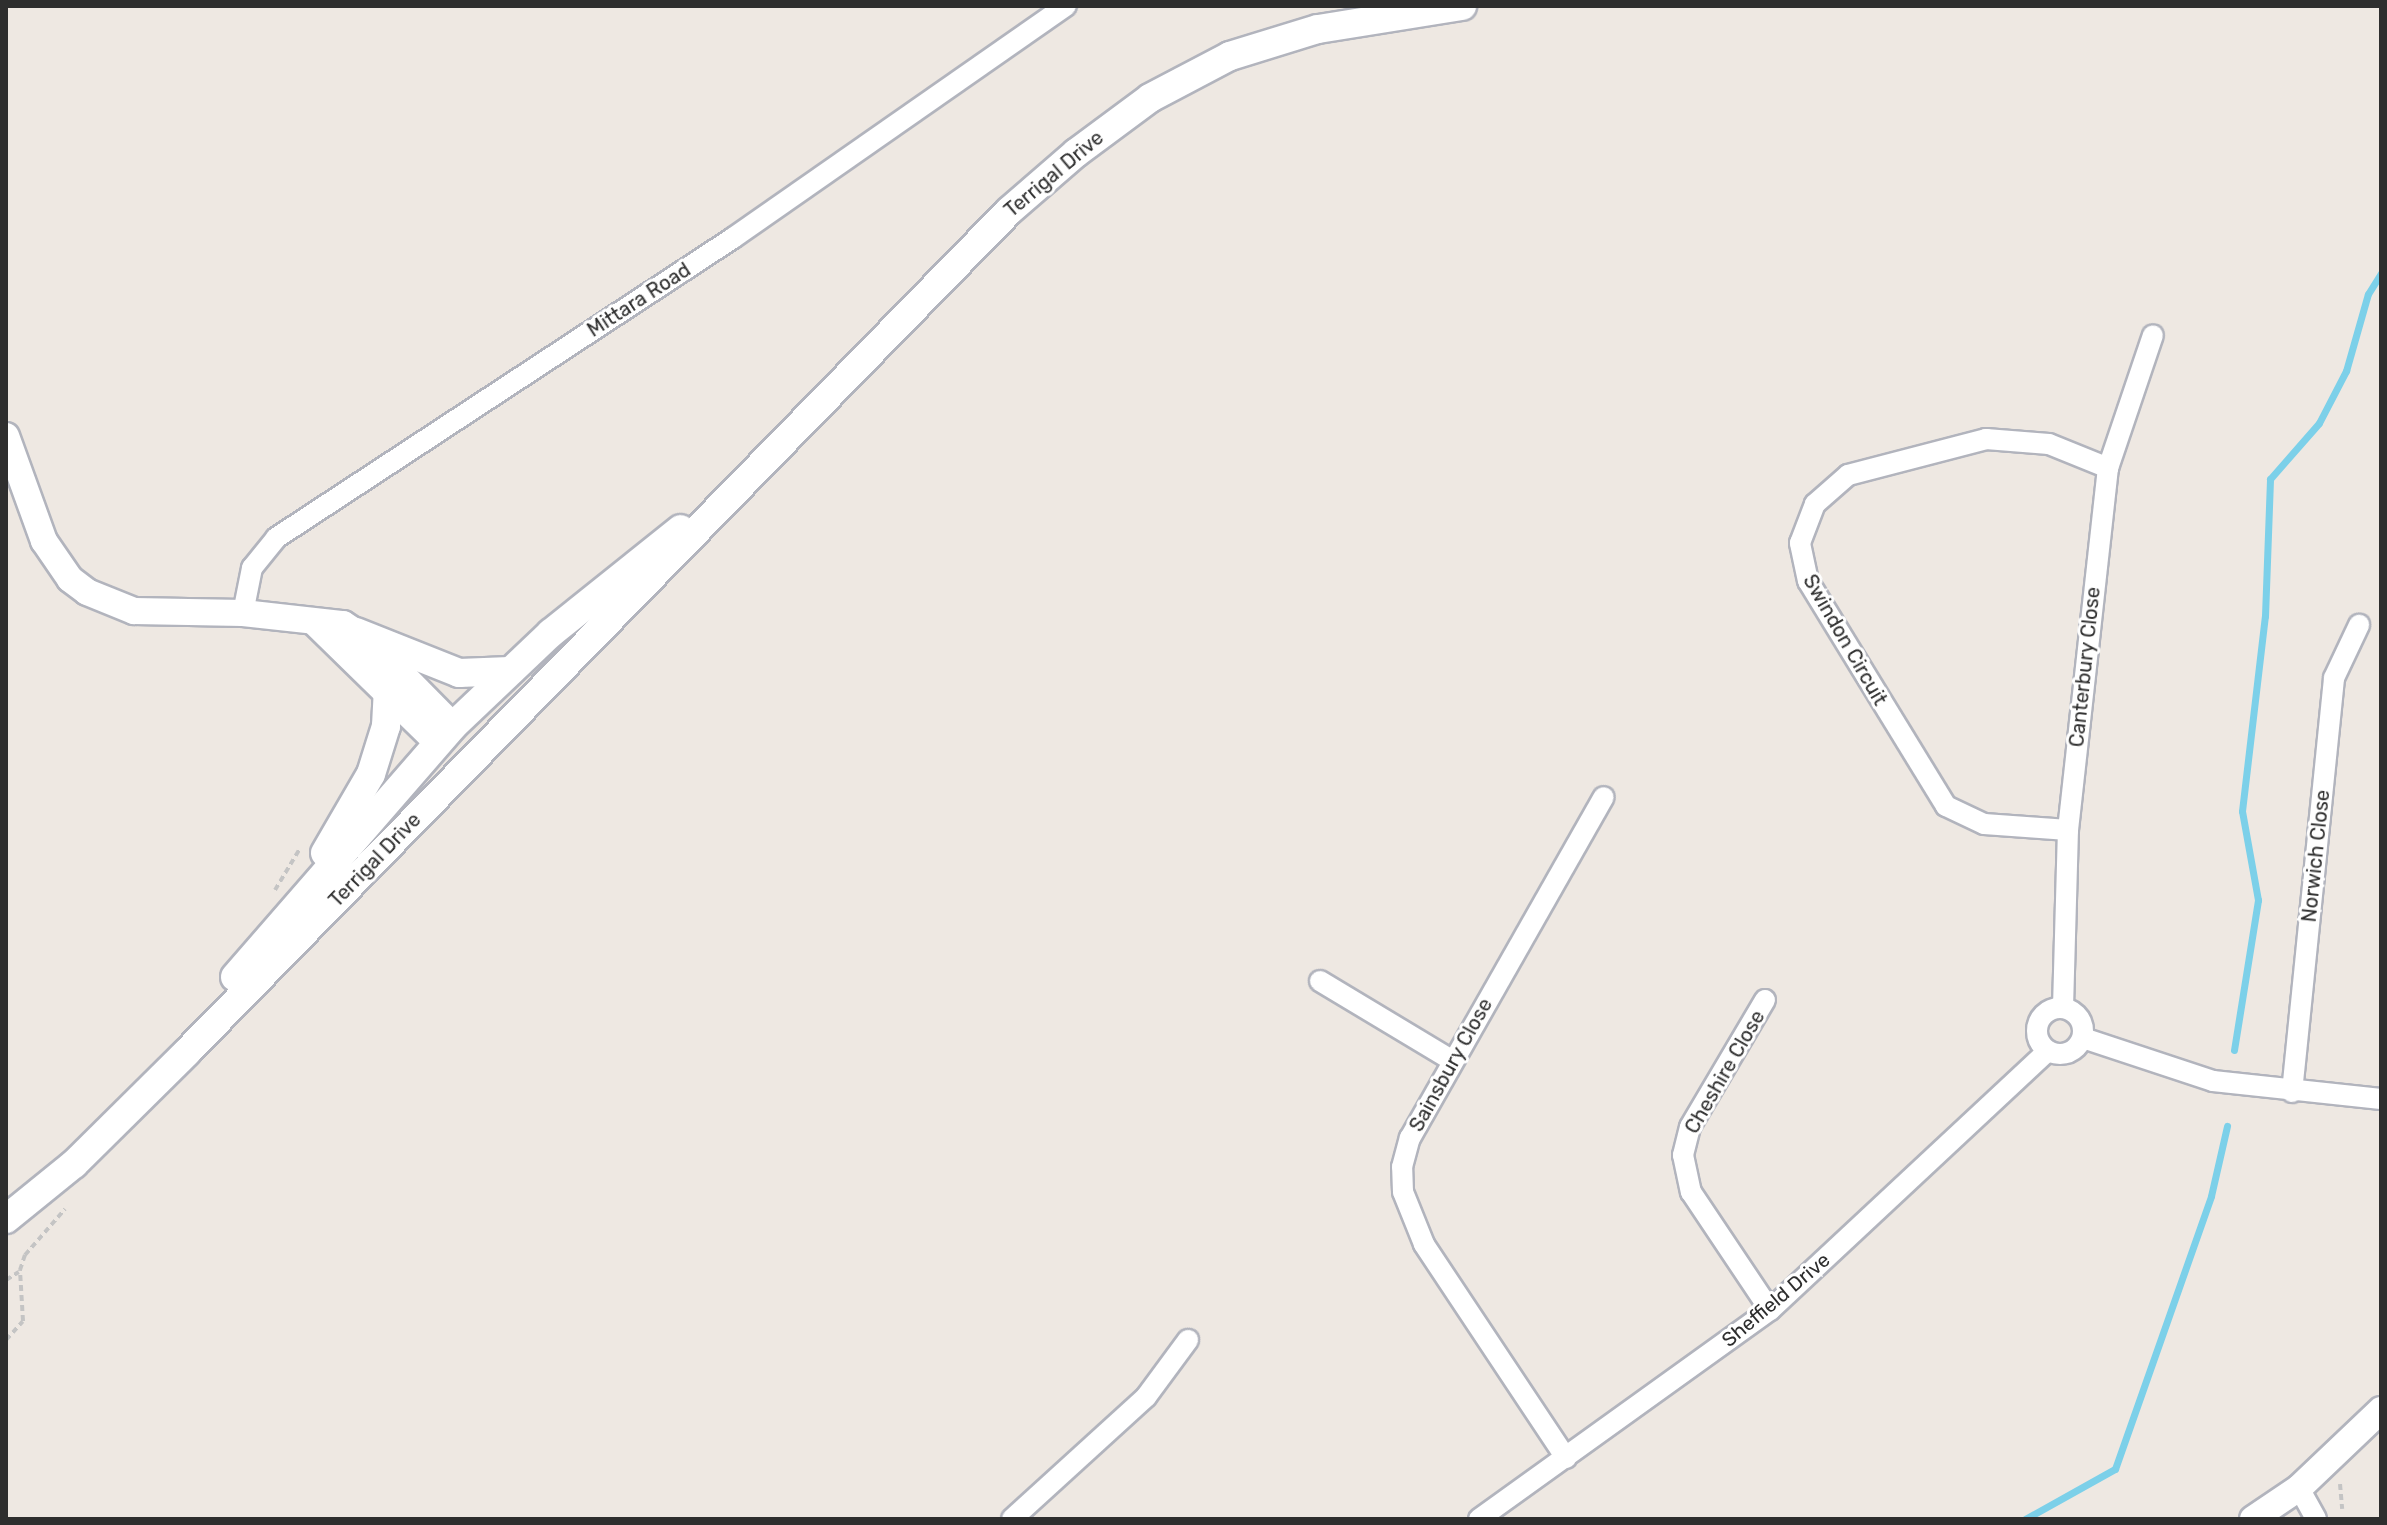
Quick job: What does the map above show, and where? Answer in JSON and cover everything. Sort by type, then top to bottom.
[{"type":"main road","name":"Terrigal Drive","points":[[6,1219],[74,1164],[323,914],[610,622],[733,490],[1009,211],[1150,98],[1230,56],[1318,29],[1462,6]]},
{"type":"main road","name":"Terrigal Drive","points":[[6,1203],[67,1154],[177,1044],[283,904],[510,671],[733,490]]},
{"type":"main road","points":[[323,914],[439,769],[448,736],[480,726],[610,622]]},
{"type":"main road","points":[[356,632],[459,673],[510,671]]},
{"type":"main road","points":[[283,904],[371,774],[386,726],[388,693]]},
{"type":"street","name":"Mittara Road","points":[[243,613],[252,568],[276,538],[733,238],[1066,6]]},
{"type":"street","name":"Canterbury Close","points":[[2063,1008],[2068,830],[2108,468],[2153,335]]},
{"type":"street","points":[[6,436],[44,541],[87,592],[134,611],[243,613],[314,622],[356,632],[448,736]]},
{"type":"street","name":"Swindon Circuit","points":[[2068,830],[1984,824],[1946,806],[1808,581],[1800,543],[1815,504],[1848,475],[1986,439],[2049,444],[2108,468]]},
{"type":"street","points":[[314,622],[388,693],[448,736]]},
{"type":"street","name":"Norwich Close","points":[[2292,1092],[2334,678],[2359,625]]},
{"type":"street","name":"Sainsbury Close","points":[[1566,1458],[1424,1244],[1406,1204],[1405,1152],[1453,1061],[1604,797]]},
{"type":"street","points":[[1320,981],[1453,1061]]},
{"type":"street","name":"Cheshire Close","points":[[1765,1000],[1690,1127],[1683,1155],[1691,1192],[1770,1310]]},
{"type":"street","points":[[2063,1008],[2080,1018],[2083,1038],[2068,1053],[2048,1051],[2039,1039],[2038,1024],[2048,1012],[2063,1008]]},
{"type":"street","points":[[2083,1038],[2199,1077],[2292,1092],[2381,1099]]},
{"type":"street","name":"Sheffield Drive","points":[[1479,1519],[1770,1310],[2048,1051]]},
{"type":"street","points":[[1012,1519],[1146,1397],[1188,1340]]},
{"type":"street","points":[[2253,1519],[2299,1488],[2381,1410]]},
{"type":"street","points":[[2299,1488],[2316,1519]]},
{"type":"path","points":[[283,904],[285,867],[310,838]]},
{"type":"path","points":[[6,1280],[20,1270],[65,1209]]},
{"type":"path","points":[[6,1340],[23,1321],[20,1270]]},
{"type":"waterway","points":[[2234,1050],[2258,900],[2242,811],[2265,616],[2270,479],[2319,423],[2346,371],[2368,294],[2381,273]]},
{"type":"waterway","points":[[2025,1519],[2115,1469],[2211,1196],[2227,1126]]}]
